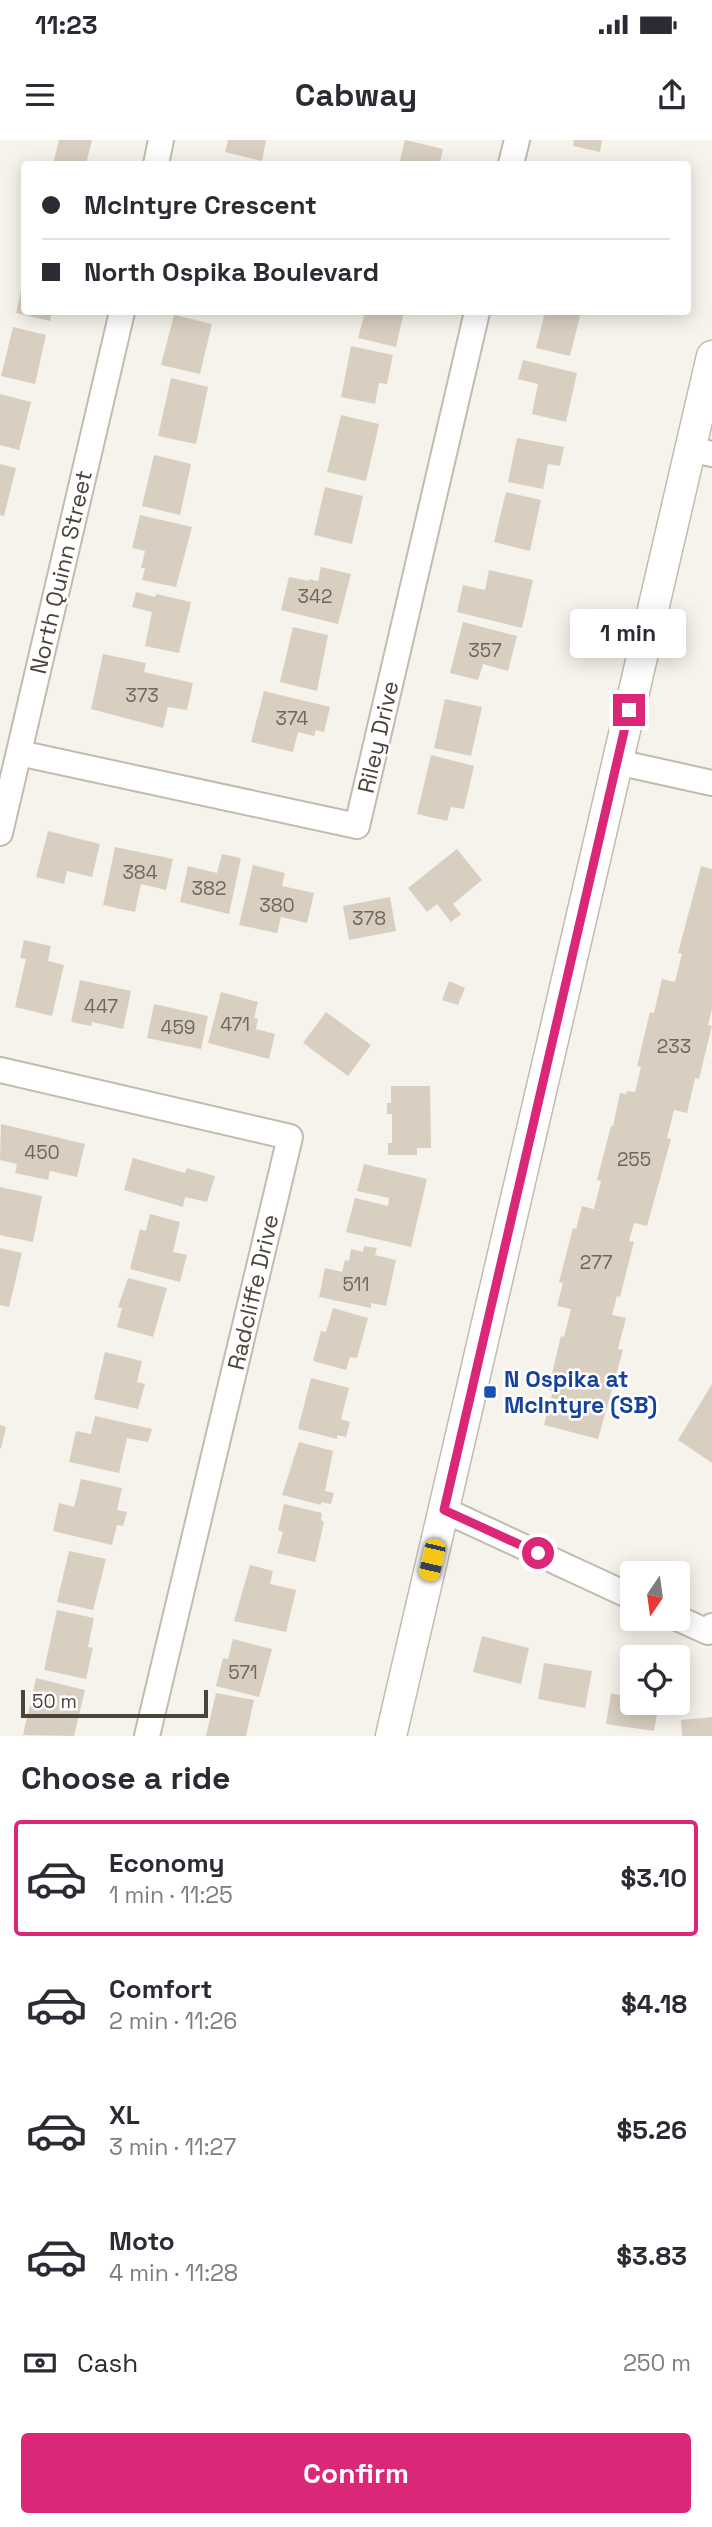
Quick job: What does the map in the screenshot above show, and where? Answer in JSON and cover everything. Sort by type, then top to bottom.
[{"type":"street","points":[[157,161],[162,140]]},
{"type":"street","points":[[512,161],[516,140]]},
{"type":"street","name":"North Quinn Street","points":[[0,833],[120,315]]},
{"type":"street","name":"Riley Drive","points":[[19,753],[357,826],[476,315]]},
{"type":"street","points":[[391,1736],[617,762],[701,452],[712,356]]},
{"type":"street","points":[[617,762],[712,783]]},
{"type":"street","name":"Radcliffe Drive","points":[[0,1070],[290,1136],[147,1736]]},
{"type":"street","points":[[444,1510],[620,1591]]},
{"type":"street","points":[[690,1624],[708,1632],[712,1626]]},
{"type":"building","points":[[59,140],[92,140],[87,161],[54,161]]},
{"type":"building","points":[[228,140],[266,140],[262,161],[225,152]]},
{"type":"building","points":[[405,140],[443,149],[441,161],[400,161]]},
{"type":"building","points":[[574,140],[602,140],[600,152],[573,146]]},
{"type":"building","points":[[21,292],[21,314],[16,313]]},
{"type":"building","points":[[24,315],[51,315],[50,321]]},
{"type":"building","points":[[174,315],[212,324],[200,374],[161,365]]},
{"type":"building","points":[[364,315],[403,315],[396,347],[358,338]]},
{"type":"building","points":[[544,315],[580,315],[570,356],[536,348]]},
{"type":"building","points":[[13,327],[46,335],[35,384],[1,376]]},
{"type":"building","points":[[351,346],[393,355],[387,384],[379,383],[375,404],[341,397]]},
{"type":"building","points":[[523,360],[577,373],[566,422],[532,414],[538,384],[518,379]]},
{"type":"building","points":[[171,378],[208,387],[196,444],[158,436]]},
{"type":"building","points":[[0,394],[31,402],[19,450],[0,445]]},
{"type":"building","points":[[341,415],[379,424],[366,481],[327,472]]},
{"type":"building","points":[[517,438],[564,447],[560,466],[548,464],[543,489],[508,482]]},
{"type":"building","points":[[154,455],[191,464],[180,515],[142,506]]},
{"type":"building","points":[[0,464],[16,468],[4,516],[0,515]]},
{"type":"building","points":[[325,487],[363,496],[352,544],[314,535]]},
{"type":"building","points":[[506,492],[541,500],[530,551],[494,542]]},
{"type":"building","points":[[140,515],[192,527],[176,587],[142,580],[145,568],[141,568],[145,551],[132,548]]},
{"type":"building","points":[[321,567],[351,574],[338,624],[281,610],[289,577],[318,581]]},
{"type":"building","points":[[489,570],[533,580],[522,628],[457,612],[463,585],[485,590]]},
{"type":"building","points":[[136,592],[191,602],[179,653],[145,646],[152,612],[132,607]]},
{"type":"building","points":[[463,622],[517,636],[508,671],[483,664],[478,680],[450,673]]},
{"type":"building","points":[[293,627],[328,635],[317,691],[280,682]]},
{"type":"building","points":[[103,654],[146,663],[144,672],[193,683],[187,710],[168,707],[163,728],[91,709]]},
{"type":"building","points":[[264,691],[330,707],[324,732],[316,730],[314,736],[298,732],[293,752],[251,742]]},
{"type":"building","points":[[445,699],[482,707],[471,756],[434,748]]},
{"type":"building","points":[[431,755],[474,766],[464,809],[451,807],[447,821],[417,814]]},
{"type":"building","points":[[48,831],[100,844],[92,877],[67,871],[64,884],[36,877]]},
{"type":"building","points":[[115,847],[173,859],[166,890],[141,884],[135,912],[103,905]]},
{"type":"building","points":[[457,849],[482,880],[453,904],[461,914],[451,922],[437,904],[427,912],[408,888]]},
{"type":"building","points":[[222,854],[241,858],[229,914],[180,902],[188,866],[217,873]]},
{"type":"building","points":[[253,865],[285,873],[282,886],[314,893],[307,923],[281,917],[277,933],[239,925]]},
{"type":"building","points":[[701,866],[712,869],[712,1009],[708,1025],[712,1026],[699,1079],[695,1078],[687,1113],[674,1110],[667,1138],[671,1139],[647,1226],[634,1223],[629,1241],[634,1242],[620,1297],[617,1296],[612,1315],[626,1318],[618,1349],[623,1350],[598,1439],[544,1425],[553,1391],[548,1390],[561,1336],[564,1337],[571,1309],[557,1306],[563,1283],[559,1282],[573,1228],[576,1229],[582,1206],[604,1212],[594,1209],[601,1181],[597,1180],[620,1093],[635,1092],[641,1067],[637,1066],[650,1012],[654,1013],[662,979],[675,982],[682,954],[678,953]]},
{"type":"building","points":[[390,897],[396,931],[349,940],[343,906]]},
{"type":"building","points":[[24,940],[51,946],[48,961],[64,965],[52,1016],[15,1007],[26,959],[20,958]]},
{"type":"building","points":[[80,980],[131,991],[123,1029],[92,1022],[91,1026],[71,1022]]},
{"type":"building","points":[[449,981],[465,988],[458,1005],[442,1000]]},
{"type":"building","points":[[221,992],[258,1002],[254,1018],[258,1019],[256,1029],[275,1034],[269,1059],[208,1043]]},
{"type":"building","points":[[154,1004],[208,1016],[201,1049],[147,1038]]},
{"type":"building","points":[[326,1012],[371,1045],[348,1076],[303,1043]]},
{"type":"building","points":[[391,1086],[430,1086],[431,1148],[417,1148],[417,1155],[388,1155],[388,1143],[392,1143],[392,1114],[387,1114],[387,1103],[391,1103]]},
{"type":"building","points":[[1,1124],[85,1144],[77,1177],[50,1171],[48,1180],[15,1173],[17,1164],[0,1160]]},
{"type":"building","points":[[133,1158],[185,1173],[187,1168],[215,1176],[207,1202],[185,1197],[183,1207],[124,1190]]},
{"type":"building","points":[[364,1164],[427,1179],[411,1247],[346,1232],[355,1198],[388,1206],[389,1198],[357,1191]]},
{"type":"building","points":[[0,1187],[42,1196],[33,1242],[0,1235]]},
{"type":"building","points":[[150,1214],[180,1222],[173,1252],[187,1255],[180,1282],[130,1269],[140,1229],[146,1231]]},
{"type":"building","points":[[364,1246],[377,1248],[375,1255],[396,1260],[386,1306],[371,1303],[371,1308],[319,1297],[325,1268],[342,1272],[345,1260],[349,1261],[351,1249],[363,1252]]},
{"type":"building","points":[[0,1248],[22,1253],[9,1307],[0,1305]]},
{"type":"building","points":[[128,1278],[167,1288],[153,1337],[117,1327],[122,1308],[118,1307]]},
{"type":"building","points":[[333,1308],[368,1318],[357,1358],[350,1357],[346,1370],[313,1361],[321,1331],[326,1332]]},
{"type":"building","points":[[105,1352],[142,1361],[137,1382],[145,1384],[138,1409],[94,1399]]},
{"type":"building","points":[[311,1378],[349,1388],[341,1419],[350,1422],[346,1437],[337,1435],[337,1439],[298,1429]]},
{"type":"building","points":[[712,1384],[712,1463],[678,1440]]},
{"type":"building","points":[[95,1416],[152,1429],[148,1442],[127,1438],[119,1473],[69,1462],[76,1431],[91,1434]]},
{"type":"building","points":[[0,1425],[6,1427],[1,1449],[0,1448]]},
{"type":"building","points":[[299,1442],[333,1451],[325,1491],[334,1493],[331,1504],[321,1502],[321,1505],[282,1495]]},
{"type":"building","points":[[81,1479],[122,1488],[117,1510],[127,1512],[123,1526],[117,1525],[112,1545],[53,1531],[59,1503],[74,1507]]},
{"type":"building","points":[[284,1504],[322,1513],[321,1520],[324,1522],[315,1562],[277,1553],[283,1532],[278,1530]]},
{"type":"building","points":[[69,1551],[106,1559],[93,1610],[57,1602]]},
{"type":"building","points":[[250,1565],[273,1571],[270,1584],[296,1590],[286,1632],[234,1621]]},
{"type":"building","points":[[57,1610],[94,1618],[88,1647],[93,1648],[86,1679],[44,1670]]},
{"type":"building","points":[[482,1636],[529,1648],[521,1684],[473,1672]]},
{"type":"building","points":[[233,1639],[272,1649],[259,1697],[216,1686],[223,1658],[228,1659]]},
{"type":"building","points":[[544,1663],[592,1671],[585,1708],[538,1699]]},
{"type":"building","points":[[36,1678],[85,1690],[74,1736],[23,1735]]},
{"type":"building","points":[[216,1693],[254,1700],[246,1736],[206,1736]]},
{"type":"building","points":[[611,1693],[620,1695],[620,1715],[657,1715],[654,1731],[606,1724]]},
{"type":"building","points":[[712,1717],[712,1736],[682,1736],[681,1720]]},
{"type":"place","name":"N Ospika at McIntyre (SB)","points":[[490,1392]]},
{"type":"route","points":[[538,1553],[444,1510],[629,710]]}]
